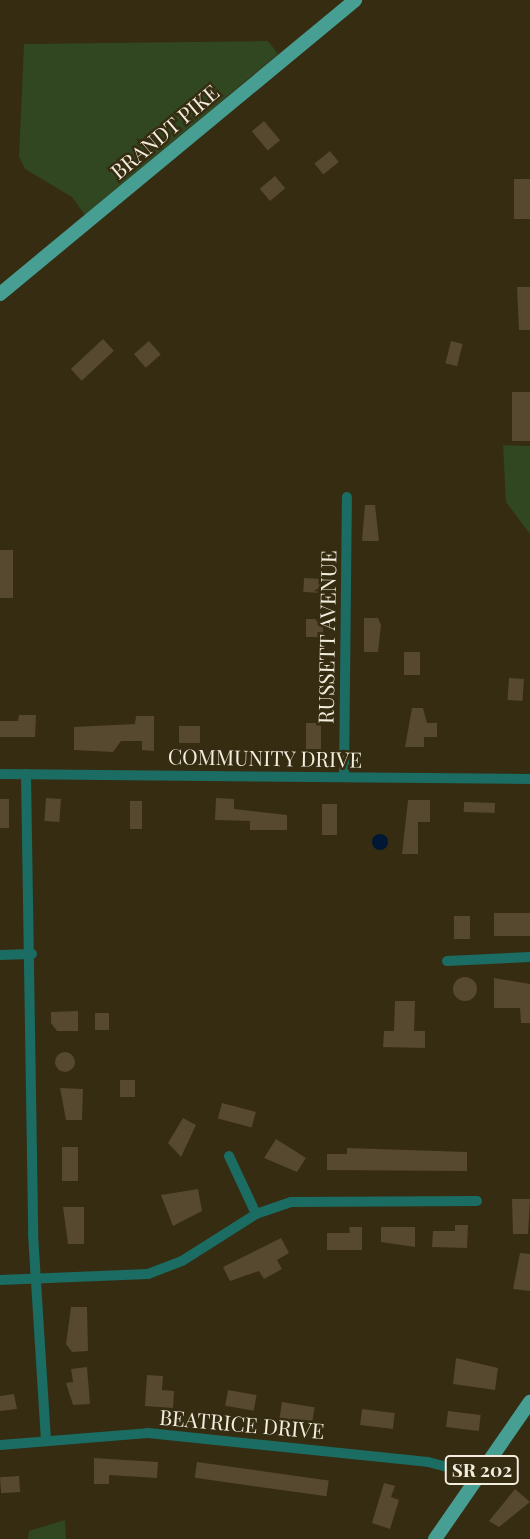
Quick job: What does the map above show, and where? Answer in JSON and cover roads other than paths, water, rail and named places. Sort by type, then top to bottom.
[{"type":"main road","name":"BRANDT PIKE","points":[[0,294],[355,0]]},
{"type":"main road","name":"SR 202","points":[[435,1539],[530,1402]]},
{"type":"street","name":"RUSSETT AVENUE","points":[[344,777],[347,497]]},
{"type":"street","name":"COMMUNITY DRIVE","points":[[0,774],[530,779]]},
{"type":"street","points":[[26,774],[32,954],[35,1280],[46,1438]]},
{"type":"street","points":[[0,955],[32,954]]},
{"type":"street","points":[[447,961],[530,957]]},
{"type":"street","points":[[229,1156],[256,1214]]},
{"type":"street","points":[[0,1280],[157,1271],[256,1214],[315,1200],[477,1200]]},
{"type":"street","name":"BEATRICE DRIVE","points":[[0,1445],[46,1438],[197,1436],[428,1462],[479,1475]]},
{"type":"water","points":[[380,834],[386,836],[386,848],[380,850],[374,848],[372,842],[374,836]]}]
